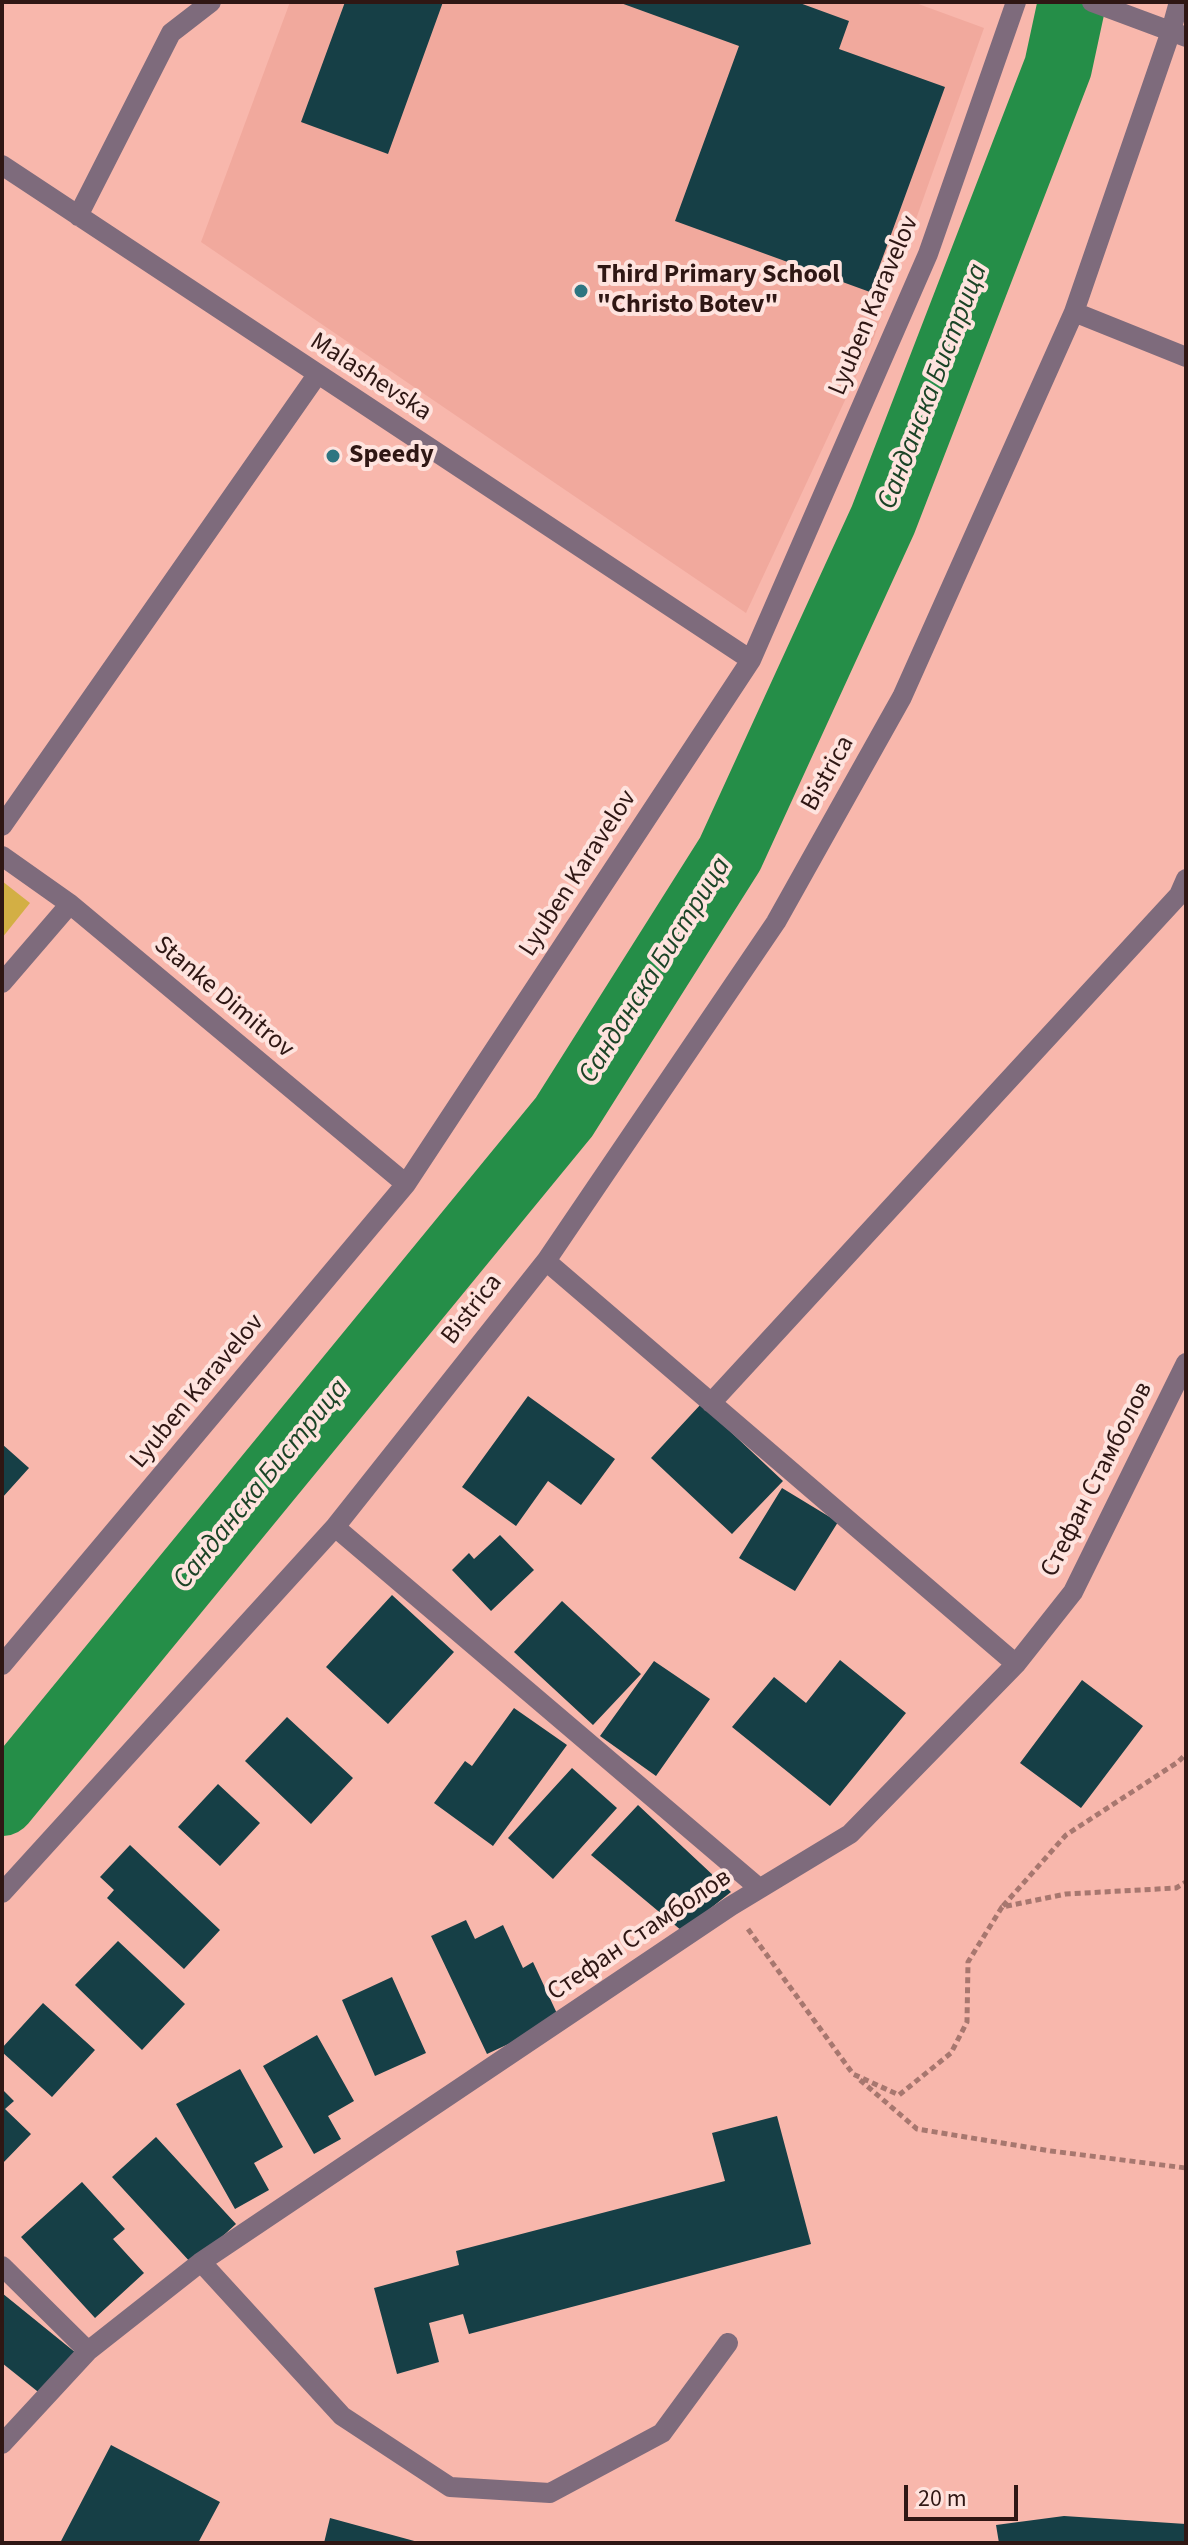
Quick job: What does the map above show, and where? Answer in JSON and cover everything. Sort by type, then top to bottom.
[{"type":"street","points":[[78,216],[171,33],[211,2]]},
{"type":"street","name":"Lyuben Karavelov","points":[[2,1665],[406,1184],[751,660],[928,254],[1016,2]]},
{"type":"street","points":[[1092,2],[1179,34]]},
{"type":"street","name":"Bistrica","points":[[2,1893],[335,1527],[546,1261],[776,922],[902,697],[1074,312],[1179,34],[1179,2]]},
{"type":"street","name":"Malashevska","points":[[2,165],[751,660]]},
{"type":"street","points":[[1074,312],[1186,357]]},
{"type":"street","points":[[2,826],[317,375]]},
{"type":"street","name":"Stanke Dimitrov","points":[[2,856],[70,904],[406,1184]]},
{"type":"street","points":[[711,1403],[1179,895],[1186,879]]},
{"type":"street","points":[[2,983],[70,904]]},
{"type":"street","points":[[546,1261],[1016,1664]]},
{"type":"street","name":"Стефан Стамболов","points":[[2,2444],[88,2351],[201,2262],[731,1906],[850,1834],[1016,1664],[1073,1592],[1186,1363]]},
{"type":"street","points":[[335,1527],[759,1888]]},
{"type":"street","points":[[201,2262],[342,2416],[450,2487],[550,2493],[662,2433],[728,2343]]},
{"type":"street","points":[[2,2266],[88,2351]]},
{"type":"path","points":[[853,2074],[899,2095],[951,2053],[967,2022],[968,1962],[1002,1907],[1066,1835],[1186,1754]]},
{"type":"path","points":[[1176,1888],[1186,1882]]},
{"type":"path","points":[[1002,1907],[1066,1894],[1176,1888],[1186,1891]]},
{"type":"path","points":[[731,1906],[853,2074],[917,2129],[1051,2151],[1186,2168]]},
{"type":"shaded area","name":"Third Primary School \"Christo Botev\"","points":[[290,2],[913,2],[984,28],[873,340],[746,613],[201,242]]},
{"type":"shaded area","points":[[2,881],[30,903],[2,938]]},
{"type":"building","points":[[345,2],[443,2],[388,154],[301,122]]},
{"type":"building","points":[[618,2],[797,2],[849,21],[839,49],[945,87],[870,292],[675,221],[739,46]]},
{"type":"building","points":[[528,1396],[615,1459],[581,1505],[548,1481],[516,1526],[462,1487]]},
{"type":"building","points":[[701,1404],[783,1481],[732,1534],[651,1458]]},
{"type":"building","points":[[2,1444],[29,1468],[2,1498]]},
{"type":"building","points":[[782,1488],[838,1522],[795,1591],[739,1558]]},
{"type":"building","points":[[500,1535],[534,1570],[491,1611],[452,1570],[469,1553],[474,1559]]},
{"type":"building","points":[[392,1595],[454,1652],[388,1724],[326,1667]]},
{"type":"building","points":[[562,1601],[641,1674],[593,1725],[514,1652]]},
{"type":"building","points":[[840,1660],[906,1713],[830,1806],[732,1727],[774,1677],[806,1703]]},
{"type":"building","points":[[654,1661],[710,1699],[656,1776],[600,1736]]},
{"type":"building","points":[[1082,1680],[1143,1726],[1081,1808],[1020,1763]]},
{"type":"building","points":[[514,1708],[567,1745],[493,1846],[434,1803],[465,1761],[472,1766]]},
{"type":"building","points":[[287,1717],[353,1778],[311,1824],[245,1761]]},
{"type":"building","points":[[572,1768],[617,1808],[553,1879],[508,1838]]},
{"type":"building","points":[[218,1784],[260,1823],[220,1866],[178,1827]]},
{"type":"building","points":[[638,1805],[731,1892],[682,1931],[591,1855]]},
{"type":"building","points":[[130,1845],[220,1930],[184,1969],[107,1898],[114,1890],[100,1877]]},
{"type":"building","points":[[466,1920],[475,1939],[503,1925],[523,1968],[533,1962],[560,2020],[487,2054],[431,1936]]},
{"type":"building","points":[[118,1941],[185,2004],[142,2050],[75,1985]]},
{"type":"building","points":[[392,1977],[426,2053],[375,2076],[342,2000]]},
{"type":"building","points":[[43,2003],[95,2050],[52,2097],[2,2052],[2,2048]]},
{"type":"building","points":[[317,2035],[354,2101],[328,2116],[341,2139],[314,2154],[263,2066]]},
{"type":"building","points":[[240,2069],[283,2147],[254,2163],[269,2190],[235,2209],[176,2104]]},
{"type":"building","points":[[2,2089],[14,2101],[5,2109],[31,2134],[2,2164]]},
{"type":"building","points":[[777,2116],[811,2244],[469,2334],[463,2314],[429,2323],[439,2362],[397,2374],[374,2288],[459,2265],[456,2251],[725,2181],[712,2133]]},
{"type":"building","points":[[156,2137],[236,2224],[192,2264],[112,2177]]},
{"type":"building","points":[[82,2182],[125,2229],[113,2239],[144,2273],[95,2318],[21,2237]]},
{"type":"building","points":[[2,2293],[76,2353],[42,2395],[2,2363]]},
{"type":"building","points":[[111,2445],[220,2502],[198,2543],[60,2543]]},
{"type":"building","points":[[1064,2516],[1186,2524],[1186,2543],[999,2543],[996,2525]]},
{"type":"building","points":[[330,2518],[418,2542],[418,2543],[324,2543]]},
{"type":"waterway","name":"Санданска Бистрица","points":[[2,1802],[564,1117],[730,854],[883,520],[1058,67],[1072,2]]},
{"type":"place","name":"Third Primary School \"Christo Botev\"","points":[[581,291]]},
{"type":"place","name":"Speedy","points":[[333,456]]}]
